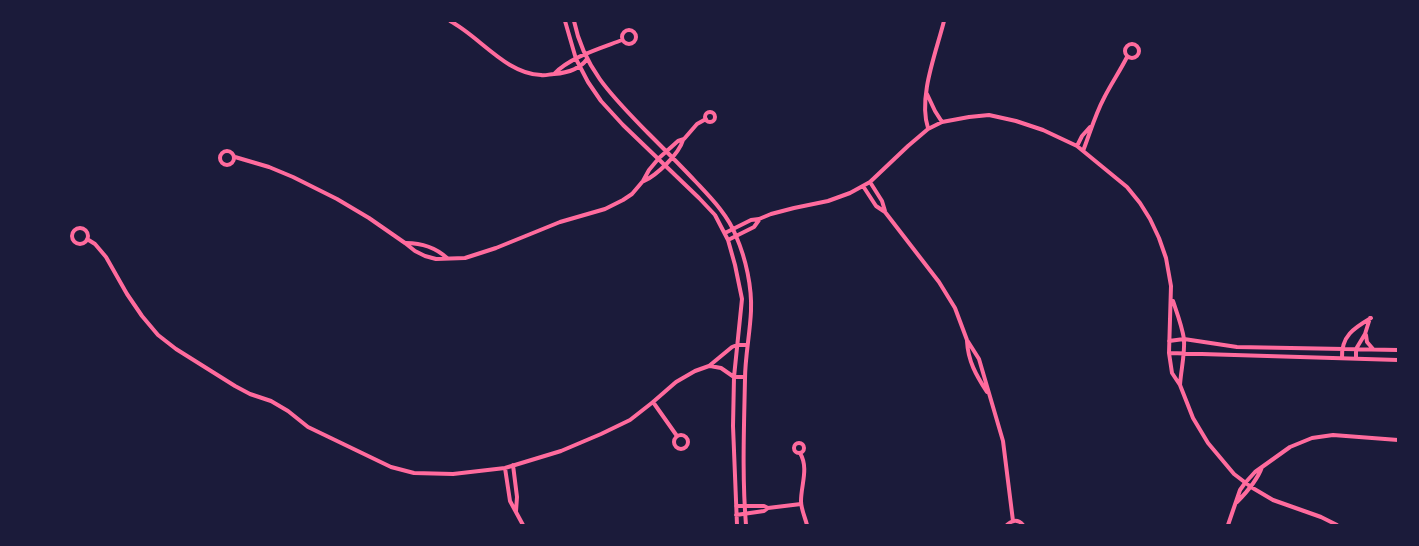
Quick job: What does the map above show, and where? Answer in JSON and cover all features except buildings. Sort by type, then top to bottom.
[{"type":"street","points":[[450,21],[464,29],[510,65],[532,74],[564,74],[580,66],[586,57]]},
{"type":"street","points":[[565,21],[576,59],[601,101],[715,215],[728,240],[742,300],[734,377],[737,525]]},
{"type":"street","points":[[574,21],[586,57],[595,73],[614,98],[720,208],[736,235],[744,259],[751,295],[743,444],[746,525]]},
{"type":"street","points":[[928,129],[924,112],[930,75],[944,21]]},
{"type":"street","points":[[554,74],[559,68],[576,59],[586,57],[622,40]]},
{"type":"street","points":[[1083,151],[1103,98],[1127,57]]},
{"type":"street","points":[[927,94],[942,122]]},
{"type":"street","points":[[724,233],[751,220],[837,198],[863,186],[928,129],[942,122],[989,115],[1016,121],[1043,130],[1077,146],[1127,187],[1150,219],[1166,258],[1172,297],[1184,339],[1180,385]]},
{"type":"street","points":[[235,157],[269,167],[329,194],[425,256],[436,259],[465,258],[560,222],[610,207],[627,198],[643,182],[653,177],[682,145],[684,139],[697,124],[706,119]]},
{"type":"street","points":[[1077,146],[1091,126]]},
{"type":"street","points":[[643,182],[659,158],[678,141],[684,139]]},
{"type":"street","points":[[870,182],[882,201],[885,212]]},
{"type":"street","points":[[863,186],[876,206],[885,212],[939,282],[955,308],[968,340],[979,358],[1003,441],[1013,521]]},
{"type":"street","points":[[728,240],[754,226],[759,219]]},
{"type":"street","points":[[84,229],[87,232],[87,239],[83,243],[76,242],[73,236],[74,231],[84,229]]},
{"type":"street","points":[[87,239],[106,256],[142,316],[158,335],[176,349],[234,386],[271,401],[309,427],[391,467],[414,473],[453,474],[505,468],[561,451],[630,420],[676,382],[709,366],[737,345],[747,345]]},
{"type":"street","points":[[405,243],[420,244],[447,258]]},
{"type":"street","points":[[1172,297],[1169,340],[1172,373],[1180,385],[1193,418],[1208,443],[1234,474],[1251,487],[1273,500],[1337,525]]},
{"type":"street","points":[[1342,358],[1343,342],[1358,325],[1371,318],[1356,350],[1356,358]]},
{"type":"street","points":[[1365,334],[1367,342],[1374,350]]},
{"type":"street","points":[[1169,340],[1184,339],[1236,347],[1398,350]]},
{"type":"street","points":[[968,340],[971,365],[988,394]]},
{"type":"street","points":[[1169,353],[1398,360]]},
{"type":"street","points":[[709,366],[721,368],[734,377],[745,377]]},
{"type":"street","points":[[653,402],[677,436]]},
{"type":"street","points":[[1228,525],[1245,483],[1262,467],[1290,447],[1312,438],[1334,435],[1398,440]]},
{"type":"street","points":[[800,453],[804,465],[801,504],[807,525]]},
{"type":"street","points":[[513,465],[517,497],[516,511]]},
{"type":"street","points":[[1236,503],[1251,487],[1262,467]]},
{"type":"street","points":[[505,468],[510,501],[523,525]]},
{"type":"street","points":[[736,515],[801,504]]},
{"type":"street","points":[[736,507],[764,506],[768,508]]},
{"type":"street","points":[[1007,525],[1013,521],[1019,521],[1023,525]]}]
